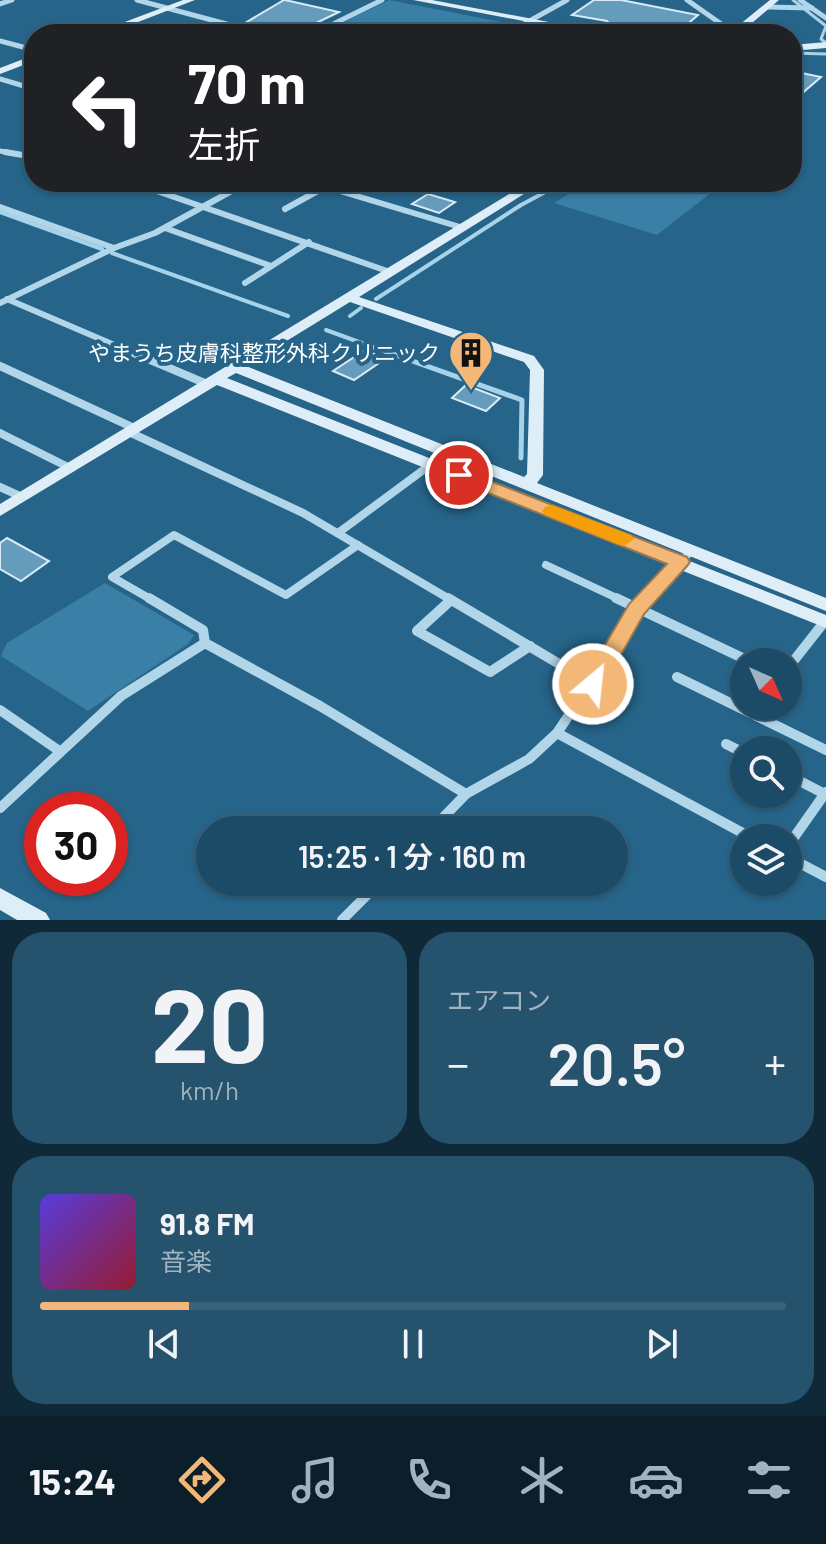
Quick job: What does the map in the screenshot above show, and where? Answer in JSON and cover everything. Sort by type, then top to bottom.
[{"type":"street","points":[[0,4],[12,0]]},
{"type":"street","points":[[137,0],[227,24]]},
{"type":"street","points":[[125,24],[191,0]]},
{"type":"street","points":[[333,24],[382,0]]},
{"type":"street","points":[[417,0],[555,24]]},
{"type":"street","points":[[526,24],[567,0]]},
{"type":"street","points":[[687,0],[725,24]]},
{"type":"street","points":[[746,24],[775,0]]},
{"type":"street","points":[[800,0],[826,18]]},
{"type":"street","points":[[767,7],[812,8]]},
{"type":"street","points":[[0,41],[24,47]]},
{"type":"street","points":[[802,47],[823,46]]},
{"type":"street","points":[[0,71],[24,62]]},
{"type":"street","points":[[0,79],[24,86]]},
{"type":"street","points":[[0,151],[24,155]]},
{"type":"street","points":[[162,192],[390,272]]},
{"type":"street","points":[[3,301],[114,248],[165,228],[230,192]]},
{"type":"street","points":[[285,209],[316,192]]},
{"type":"street","points":[[342,192],[460,227]]},
{"type":"street","points":[[0,511],[518,192]]},
{"type":"street","points":[[0,207],[114,248]]},
{"type":"street","points":[[165,228],[271,266]]},
{"type":"street","points":[[245,283],[309,242]]},
{"type":"street","points":[[350,298],[529,359],[537,370],[536,451],[535,475],[526,486]]},
{"type":"street","points":[[3,301],[211,382],[526,486],[685,557]]},
{"type":"street","points":[[0,366],[303,513],[593,684]]},
{"type":"street","points":[[235,367],[438,459],[826,616],[802,649]]},
{"type":"street","points":[[0,433],[70,468]]},
{"type":"street","points":[[338,533],[438,459]]},
{"type":"street","points":[[0,487],[22,497]]},
{"type":"street","points":[[205,643],[203,630],[112,577],[174,535],[286,595],[358,545]]},
{"type":"street","points":[[445,816],[466,794],[529,759],[557,733],[593,684],[636,610],[685,557]]},
{"type":"street","points":[[546,565],[730,653]]},
{"type":"street","points":[[451,600],[417,631],[490,672],[530,646]]},
{"type":"street","points":[[0,808],[103,708],[179,656],[205,643]]},
{"type":"street","points":[[205,643],[320,706],[466,794]]},
{"type":"street","points":[[677,677],[826,750]]},
{"type":"street","points":[[0,710],[58,750]]},
{"type":"street","points":[[557,733],[730,826]]},
{"type":"street","points":[[726,744],[730,746]]},
{"type":"street","points":[[802,782],[825,793],[802,826]]},
{"type":"street","points":[[802,864],[826,877]]},
{"type":"street","points":[[342,920],[366,896]]},
{"type":"street","points":[[0,898],[38,920]]},
{"type":"shaded area","points":[[389,0],[512,24],[340,24]]},
{"type":"shaded area","points":[[571,192],[712,192],[657,235],[554,203]]},
{"type":"shaded area","points":[[105,583],[194,635],[188,644],[88,711],[1,656],[7,643]]},
{"type":"building","points":[[284,0],[339,12],[314,24],[245,23]]},
{"type":"building","points":[[594,0],[621,0],[698,15],[688,24],[610,24],[572,15]]},
{"type":"building","points":[[802,73],[821,77],[802,93]]},
{"type":"building","points":[[428,194],[455,202],[439,213],[412,204]]},
{"type":"building","points":[[365,350],[385,359],[354,380],[333,371]]},
{"type":"building","name":"やまうち皮膚科整形外科クリニック","points":[[466,385],[500,398],[486,411],[452,398]]},
{"type":"building","points":[[7,538],[49,561],[21,581],[0,569],[0,543]]},
{"type":"waterway","points":[[793,0],[826,26],[821,39],[826,43]]},
{"type":"waterway","points":[[802,53],[826,54]]},
{"type":"waterway","points":[[376,299],[545,192]]},
{"type":"waterway","points":[[0,212],[102,249]]},
{"type":"waterway","points":[[112,253],[288,316]]},
{"type":"waterway","points":[[350,316],[361,308]]},
{"type":"waterway","points":[[326,330],[381,350]]},
{"type":"waterway","points":[[376,348],[522,400],[521,458]]},
{"type":"slow traffic","points":[[552,511],[624,539]]},
{"type":"place","name":"やまうち皮膚科整形外科クリニック","points":[[471,392]]},
{"type":"route","points":[[459,475],[680,562],[636,610],[593,684]]}]
